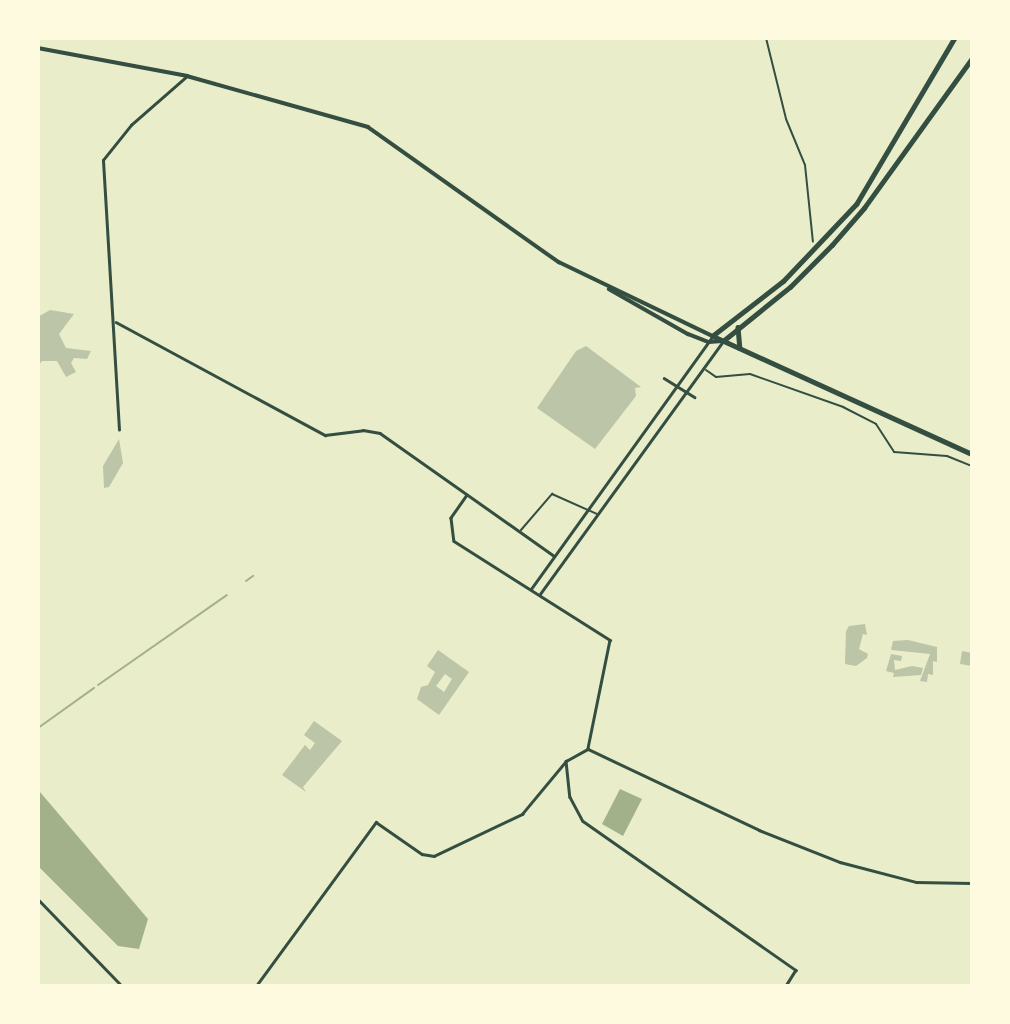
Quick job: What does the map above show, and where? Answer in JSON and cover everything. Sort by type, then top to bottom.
[{"type":"main road","points":[[955,38],[857,204],[816,250],[713,336],[971,454]]},
{"type":"main road","points":[[723,341],[820,259],[864,208],[971,58]]},
{"type":"main road","points":[[816,250],[820,259]]},
{"type":"main road","points":[[738,326],[740,349]]},
{"type":"street","points":[[38,48],[187,76],[368,127],[527,241],[646,313],[709,342],[723,341]]},
{"type":"street","points":[[119,429],[116,321],[103,160],[131,125],[187,76]]},
{"type":"street","points":[[530,589],[713,336],[609,289]]},
{"type":"street","points":[[116,321],[325,435],[363,430],[380,433],[553,555]]},
{"type":"street","points":[[540,594],[723,341]]},
{"type":"street","points":[[664,378],[695,397]]},
{"type":"street","points":[[467,495],[451,518],[454,541],[610,640],[612,649],[589,728],[588,749]]},
{"type":"street","points":[[256,985],[376,822],[427,856],[514,818],[566,761],[588,749]]},
{"type":"street","points":[[588,749],[735,819],[840,862],[916,882],[971,883]]},
{"type":"street","points":[[566,761],[570,797],[583,821],[796,970],[786,985]]},
{"type":"street","points":[[38,899],[122,985]]},
{"type":"lane","points":[[520,532],[544,499],[562,495],[598,514]]},
{"type":"path","points":[[766,38],[786,119],[805,165],[816,250]]},
{"type":"path","points":[[703,368],[716,377],[750,374],[843,407],[876,424],[894,452],[947,456],[971,466]]},
{"type":"shaded area","points":[[620,789],[642,799],[623,836],[602,824]]},
{"type":"shaded area","points":[[40,792],[148,919],[139,949],[118,946],[39,867]]},
{"type":"building","points":[[50,310],[74,314],[59,334],[66,348],[91,351],[87,359],[74,358],[71,363],[76,372],[66,377],[57,361],[42,361],[38,366],[38,317]]},
{"type":"building","points":[[586,346],[641,387],[635,388],[636,396],[595,449],[537,408],[576,351]]},
{"type":"building","points":[[119,439],[123,463],[109,487],[104,488],[103,466]]},
{"type":"building","points":[[865,624],[867,635],[863,634],[859,649],[868,654],[867,658],[856,666],[845,664],[846,631],[849,626]]},
{"type":"building","points":[[908,640],[937,647],[937,662],[933,661],[933,675],[928,674],[927,682],[920,681],[930,654],[891,650],[893,641]]},
{"type":"building","points":[[438,650],[469,672],[439,715],[417,699],[421,687],[428,685],[435,672],[427,666]],"holes":[[[445,674],[452,679],[444,692],[436,686]]]},
{"type":"building","points":[[962,651],[972,653],[972,666],[960,664]]},
{"type":"building","points":[[891,654],[902,656],[901,661],[894,660],[895,670],[912,666],[923,668],[921,675],[893,677],[894,673],[886,671]]},
{"type":"building","points":[[314,721],[342,741],[303,787],[306,792],[282,775],[305,745],[310,750],[315,743],[304,735]]},
{"type":"waterway","points":[[246,581],[253,576]]},
{"type":"waterway","points":[[98,685],[227,595]]},
{"type":"waterway","points":[[38,728],[94,688]]}]
